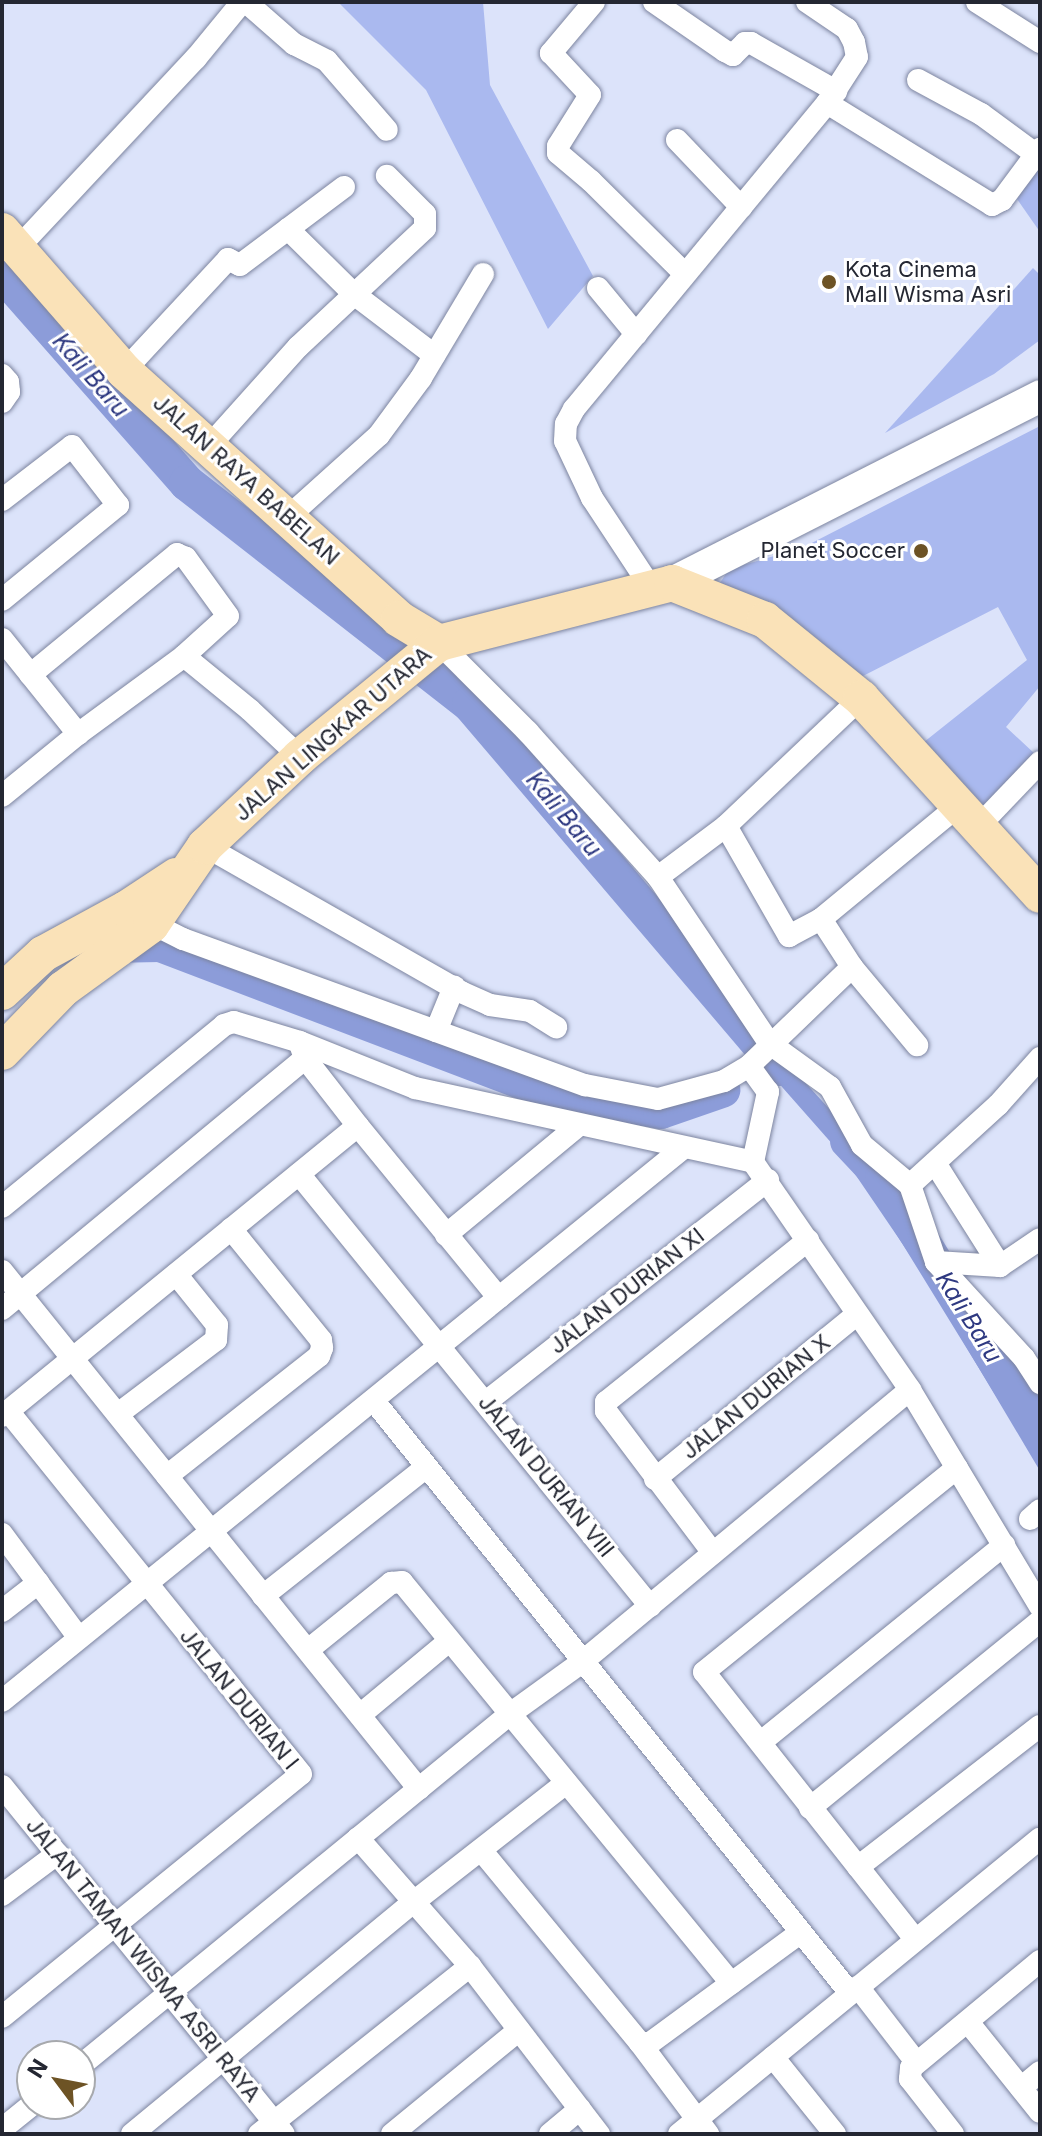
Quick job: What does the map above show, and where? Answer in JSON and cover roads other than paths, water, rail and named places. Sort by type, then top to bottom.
[{"type":"main road","name":"JALAN RAYA BABELAN","points":[[10,239],[124,371],[210,445],[399,619],[437,645]]},
{"type":"main road","name":"JALAN LINGKAR UTARA","points":[[2,1052],[63,989],[140,921],[201,854],[300,757],[437,645],[662,586]]},
{"type":"main road","points":[[662,586],[765,620],[861,698],[1040,895]]},
{"type":"main road","name":"JALAN LINGKAR UTARA","points":[[2,992],[43,954],[140,921]]},
{"type":"street","points":[[594,2],[551,53],[590,95],[558,146],[558,153],[591,181],[685,274]]},
{"type":"street","points":[[654,2],[733,55],[745,43],[751,43],[992,205],[1002,200],[1038,152],[981,114],[918,80]]},
{"type":"street","points":[[807,2],[847,29],[853,37],[857,57],[832,97],[574,409],[566,424],[565,441],[592,498],[662,586],[1040,396]]},
{"type":"street","points":[[977,2],[1040,42]]},
{"type":"street","points":[[10,239],[196,58],[241,3],[294,44],[327,61],[387,130]]},
{"type":"street","points":[[677,140],[741,207]]},
{"type":"street","points":[[210,445],[298,347],[425,228],[428,220],[387,176]]},
{"type":"street","points":[[124,371],[228,259],[240,265],[344,187]]},
{"type":"street","points":[[288,229],[354,294],[434,355]]},
{"type":"street","points":[[288,517],[379,435],[434,355],[483,274]]},
{"type":"street","points":[[598,288],[636,334]]},
{"type":"street","points":[[2,375],[8,382],[9,392],[2,402]]},
{"type":"street","points":[[2,500],[72,446],[118,505],[2,600]]},
{"type":"street","points":[[2,796],[78,734],[184,656],[228,616],[186,558],[177,554],[30,675]]},
{"type":"street","points":[[2,639],[78,734]]},
{"type":"street","points":[[437,645],[528,732],[658,877],[757,1063],[768,1092],[767,1110],[753,1162]]},
{"type":"street","points":[[184,656],[300,757]]},
{"type":"street","points":[[658,877],[726,826],[861,698]]},
{"type":"street","points":[[726,826],[789,936],[821,919],[968,817],[1040,762]]},
{"type":"street","points":[[201,854],[490,1005],[530,1011],[556,1027]]},
{"type":"street","points":[[821,919],[852,967],[917,1045]]},
{"type":"street","points":[[140,921],[585,1085],[658,1099],[724,1081],[757,1063],[852,967]]},
{"type":"street","points":[[436,1031],[454,987]]},
{"type":"street","points":[[2,1207],[224,1025],[234,1022],[248,1025],[302,1050],[415,1088],[682,1149],[753,1162],[910,1390],[1040,1606]]},
{"type":"street","points":[[302,1050],[358,1126],[499,1298]]},
{"type":"street","points":[[2,1309],[302,1050]]},
{"type":"street","points":[[910,1185],[998,1105],[1040,1058]]},
{"type":"street","points":[[757,1063],[830,1087],[862,1145],[910,1185],[936,1262],[1032,1353],[1040,1383]]},
{"type":"street","points":[[446,1235],[579,1125]]},
{"type":"street","points":[[148,1586],[5,1414],[358,1126]]},
{"type":"street","points":[[2,1701],[148,1586],[682,1149]]},
{"type":"street","points":[[935,1163],[1000,1266]]},
{"type":"street","name":"JALAN DURIAN VIII","points":[[299,1174],[650,1606]]},
{"type":"street","name":"JALAN DURIAN XI","points":[[486,1402],[768,1180]]},
{"type":"street","points":[[167,1476],[319,1356],[322,1348],[321,1340],[231,1229]]},
{"type":"street","points":[[936,1262],[1000,1266],[1040,1239]]},
{"type":"street","points":[[713,1553],[606,1411],[606,1402],[808,1240]]},
{"type":"street","points":[[2,1271],[419,1789]]},
{"type":"street","points":[[118,1414],[216,1340],[217,1325],[176,1274]]},
{"type":"street","name":"JALAN DURIAN X","points":[[655,1479],[857,1314]]},
{"type":"street","points":[[96,2053],[510,1714],[582,1662],[910,1390]]},
{"type":"street","points":[[374,1401],[801,1932],[916,2062]]},
{"type":"street","points":[[263,1596],[425,1468]]},
{"type":"street","points":[[915,1939],[704,1672],[957,1468]]},
{"type":"street","points":[[2,1534],[79,1638]]},
{"type":"street","points":[[761,1742],[1004,1545]]},
{"type":"street","points":[[308,1650],[396,1580],[402,1582],[731,1983]]},
{"type":"street","points":[[2,1611],[38,1583]]},
{"type":"street","name":"JALAN DURIAN I","points":[[115,1926],[301,1774],[148,1586]]},
{"type":"street","points":[[810,1808],[1040,1621]]},
{"type":"street","points":[[360,1715],[449,1641]]},
{"type":"street","points":[[858,1867],[1040,1726]]},
{"type":"street","points":[[132,2134],[225,2061],[415,1901],[566,1783]]},
{"type":"street","name":"JALAN TAMAN WISMA ASRI RAYA","points":[[6,1798],[57,1854],[225,2061],[272,2130]]},
{"type":"street","points":[[358,1838],[470,1966],[599,2134]]},
{"type":"street","points":[[679,2134],[702,2127],[773,2057],[1040,1839]]},
{"type":"street","points":[[481,1850],[640,2043],[702,2127]]},
{"type":"street","points":[[2,1895],[57,1854]]},
{"type":"street","points":[[2,2017],[115,1926]]},
{"type":"street","points":[[640,2043],[650,2043],[801,1932]]},
{"type":"street","points":[[953,2134],[910,2079],[911,2068],[1040,1961]]},
{"type":"street","points":[[272,2130],[470,1966]]},
{"type":"street","points":[[968,2022],[1040,2112]]},
{"type":"street","points":[[392,2134],[519,2030]]},
{"type":"street","points":[[773,2057],[835,2134]]},
{"type":"street","points":[[1021,2088],[1040,2072]]},
{"type":"street","points":[[550,2134],[580,2109]]},
{"type":"waterway","name":"Kali Baru","points":[[2,273],[187,483],[470,704],[780,1068]]},
{"type":"waterway","points":[[106,945],[160,944],[555,1094],[661,1111],[722,1090]]},
{"type":"waterway","name":"Kali Baru","points":[[848,1141],[883,1178],[1040,1433]]},
{"type":"place","name":"Kota Cinema Mall Wisma Asri","points":[[829,282]]},
{"type":"place","name":"Planet Soccer","points":[[921,551]]}]
